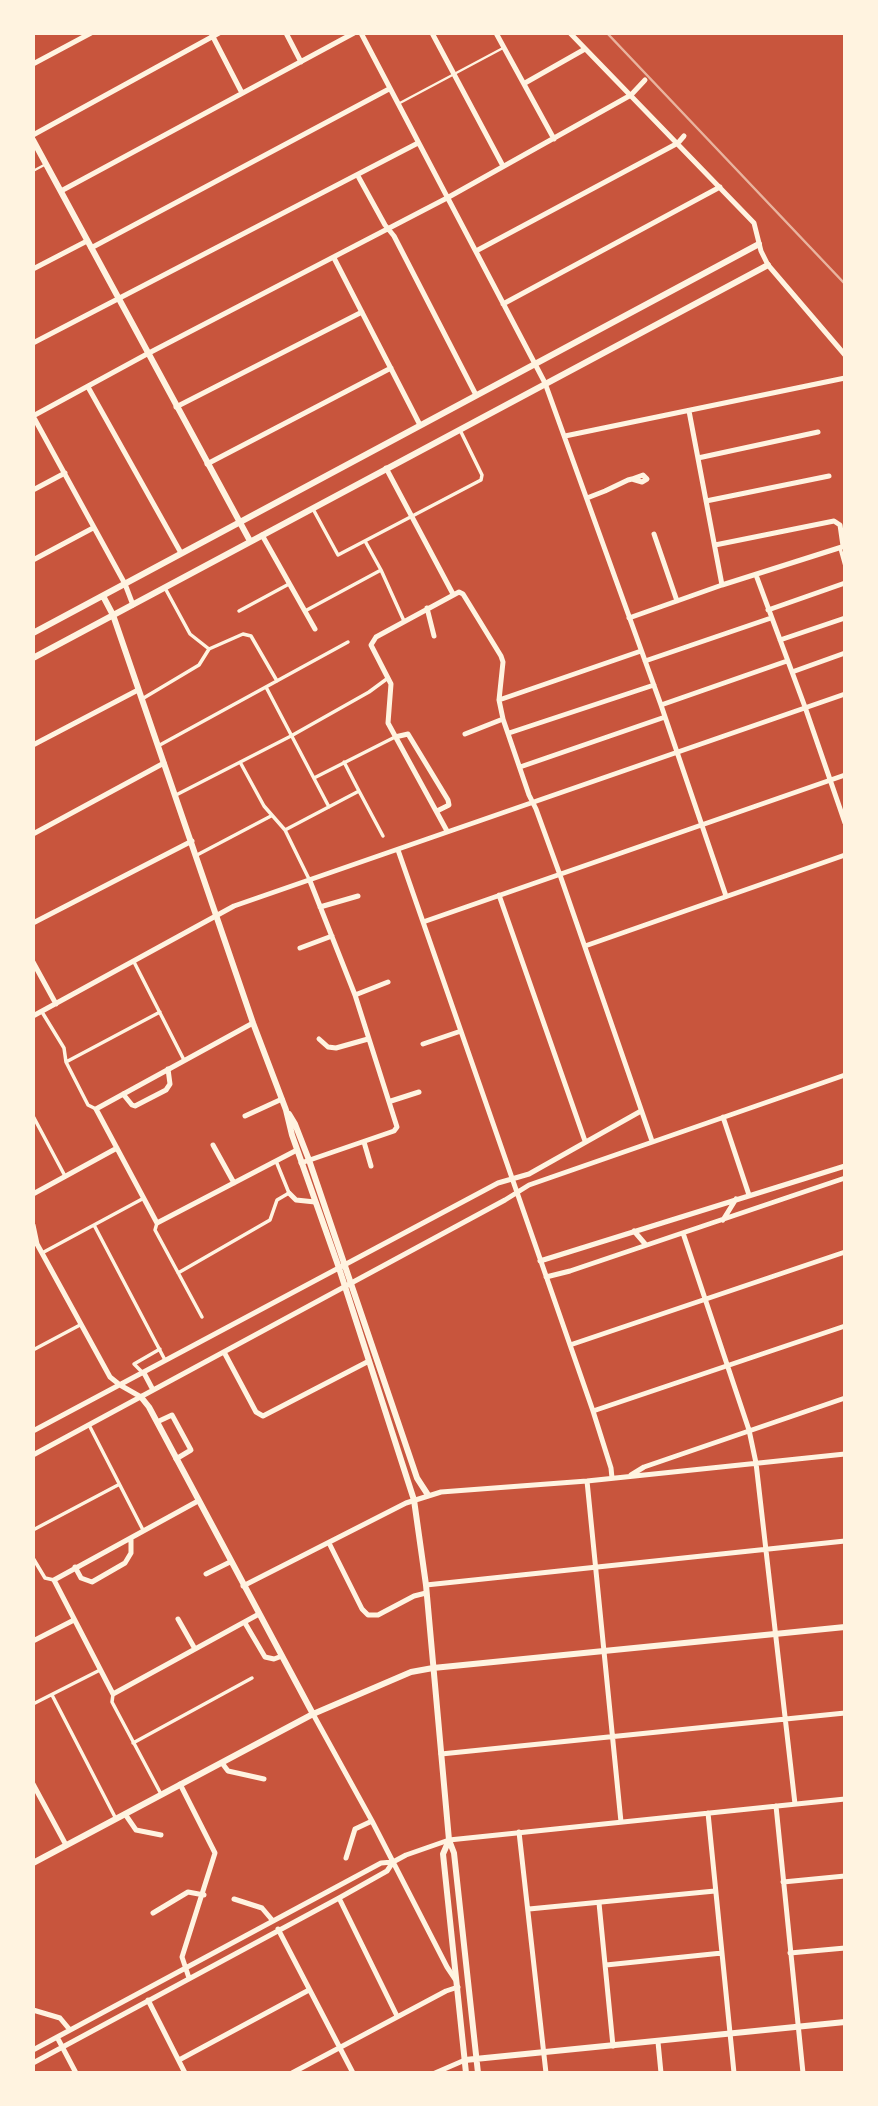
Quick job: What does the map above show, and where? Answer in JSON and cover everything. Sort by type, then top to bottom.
[{"type":"street","points":[[33,64],[91,33]]},
{"type":"street","points":[[286,33],[301,62]]},
{"type":"street","points":[[61,191],[354,33]]},
{"type":"street","points":[[361,33],[545,383],[654,685],[726,896]]},
{"type":"street","points":[[432,33],[503,166]]},
{"type":"street","points":[[496,33],[554,139]]},
{"type":"street","points":[[570,33],[754,223],[768,265],[845,355]]},
{"type":"street","points":[[242,93],[214,34],[33,137],[147,354],[250,541]]},
{"type":"street","points":[[525,83],[585,49]]},
{"type":"street","points":[[133,605],[125,584],[33,416],[147,354],[389,230],[631,95],[645,80]]},
{"type":"street","points":[[33,269],[89,244],[389,89]]},
{"type":"street","points":[[476,251],[678,143],[684,136]]},
{"type":"street","points":[[33,343],[119,301],[418,143]]},
{"type":"street","points":[[358,176],[394,236],[476,395]]},
{"type":"street","points":[[503,304],[720,187]]},
{"type":"street","points":[[33,633],[759,244]]},
{"type":"street","points":[[334,258],[420,425]]},
{"type":"street","points":[[33,658],[768,265]]},
{"type":"street","points":[[176,407],[362,312]]},
{"type":"street","points":[[207,464],[391,368]]},
{"type":"street","points":[[565,436],[845,378]]},
{"type":"street","points":[[88,387],[181,553]]},
{"type":"street","points":[[689,411],[722,585]]},
{"type":"street","points":[[312,507],[338,555],[481,480],[482,475],[459,428]]},
{"type":"street","points":[[698,458],[818,432]]},
{"type":"street","points":[[386,468],[453,594]]},
{"type":"street","points":[[33,490],[65,473]]},
{"type":"street","points":[[706,500],[829,476]]},
{"type":"street","points":[[587,498],[632,478]]},
{"type":"street","points":[[715,545],[834,521],[840,525],[845,566]]},
{"type":"street","points":[[33,560],[93,528]]},
{"type":"street","points":[[654,534],[677,601]]},
{"type":"street","points":[[262,535],[315,629]]},
{"type":"street","points":[[365,541],[404,621]]},
{"type":"street","points":[[629,618],[842,546]]},
{"type":"street","points":[[305,611],[381,570]]},
{"type":"street","points":[[755,575],[845,823]]},
{"type":"street","points":[[768,610],[845,583]]},
{"type":"street","points":[[239,611],[289,584]]},
{"type":"street","points":[[165,588],[190,634],[209,649]]},
{"type":"street","points":[[447,831],[387,718],[392,689],[372,650],[372,641],[459,592],[463,594],[501,656],[503,662],[499,700],[503,719],[652,1141]]},
{"type":"street","points":[[103,596],[113,615],[286,1110],[297,1150],[305,1161],[342,1266],[369,1362],[414,1500],[426,1585],[449,1840],[454,1853],[478,2073]]},
{"type":"street","points":[[427,608],[434,636]]},
{"type":"street","points":[[645,662],[771,618]]},
{"type":"street","points":[[779,640],[845,618]]},
{"type":"street","points":[[142,699],[200,666],[209,649],[243,634],[251,636],[277,681]]},
{"type":"street","points":[[158,746],[348,642]]},
{"type":"street","points":[[499,700],[641,651]]},
{"type":"street","points":[[792,672],[845,653]]},
{"type":"street","points":[[661,705],[787,661]]},
{"type":"street","points":[[176,795],[291,736],[369,692],[388,678]]},
{"type":"street","points":[[509,733],[654,685]]},
{"type":"street","points":[[266,687],[330,807]]},
{"type":"street","points":[[33,745],[138,690]]},
{"type":"street","points":[[33,1016],[234,906],[845,694]]},
{"type":"street","points":[[520,767],[665,717]]},
{"type":"street","points":[[465,734],[503,719]]},
{"type":"street","points":[[314,779],[395,737],[408,734],[448,800],[449,805],[437,811]]},
{"type":"street","points":[[240,762],[271,816],[285,830],[304,863],[355,995],[391,1101],[397,1127],[394,1132],[305,1161]]},
{"type":"street","points":[[344,762],[383,836]]},
{"type":"street","points":[[33,834],[164,763]]},
{"type":"street","points":[[423,922],[845,775]]},
{"type":"street","points":[[285,830],[359,791]]},
{"type":"street","points":[[197,855],[271,816]]},
{"type":"street","points":[[33,923],[192,841]]},
{"type":"street","points":[[398,850],[514,1178],[593,1411],[612,1478]]},
{"type":"street","points":[[585,946],[845,855]]},
{"type":"street","points":[[499,895],[585,1141]]},
{"type":"street","points":[[320,907],[358,896]]},
{"type":"street","points":[[300,948],[332,936]]},
{"type":"street","points":[[33,962],[56,1004]]},
{"type":"street","points":[[134,962],[184,1060]]},
{"type":"street","points":[[355,995],[388,982]]},
{"type":"street","points":[[41,1012],[64,1048],[66,1062],[88,1105],[96,1109],[158,1223]]},
{"type":"street","points":[[66,1062],[160,1012]]},
{"type":"street","points":[[96,1109],[254,1023]]},
{"type":"street","points":[[423,1044],[461,1031]]},
{"type":"street","points":[[319,1039],[328,1047],[336,1048],[368,1039]]},
{"type":"street","points":[[124,1094],[135,1106],[166,1090],[170,1084],[168,1069]]},
{"type":"street","points":[[33,1455],[528,1185],[845,1075]]},
{"type":"street","points":[[391,1101],[419,1092]]},
{"type":"street","points":[[245,1116],[282,1099]]},
{"type":"street","points":[[286,1110],[295,1124],[315,1202],[342,1266]]},
{"type":"street","points":[[33,1431],[498,1183],[529,1174],[641,1111]]},
{"type":"street","points":[[33,1116],[65,1176]]},
{"type":"street","points":[[723,1117],[749,1195]]},
{"type":"street","points":[[364,1142],[371,1166]]},
{"type":"street","points":[[213,1145],[234,1183]]},
{"type":"street","points":[[33,1194],[117,1148]]},
{"type":"street","points":[[202,1317],[155,1230],[158,1223],[297,1150]]},
{"type":"street","points":[[276,1161],[289,1193],[296,1200],[315,1202]]},
{"type":"street","points":[[540,1261],[845,1166]]},
{"type":"street","points":[[546,1277],[845,1178]]},
{"type":"street","points":[[178,1273],[266,1224],[270,1220],[276,1200],[289,1193]]},
{"type":"street","points":[[42,1253],[144,1198]]},
{"type":"street","points":[[723,1220],[736,1199]]},
{"type":"street","points":[[33,1225],[35,1245],[42,1253],[110,1377],[141,1397],[157,1422],[458,1984]]},
{"type":"street","points":[[94,1225],[165,1361]]},
{"type":"street","points":[[634,1231],[646,1245]]},
{"type":"street","points":[[683,1233],[749,1430],[756,1463],[795,1804]]},
{"type":"street","points":[[570,1345],[845,1252]]},
{"type":"street","points":[[347,1284],[417,1478],[428,1495]]},
{"type":"street","points":[[33,1350],[80,1325]]},
{"type":"street","points":[[593,1411],[845,1326]]},
{"type":"street","points":[[152,1390],[144,1373],[134,1364],[161,1349]]},
{"type":"street","points":[[224,1352],[256,1412],[263,1416],[369,1362]]},
{"type":"street","points":[[628,1477],[644,1467],[845,1398]]},
{"type":"street","points":[[157,1422],[172,1415],[191,1450],[176,1459]]},
{"type":"street","points":[[89,1425],[144,1530]]},
{"type":"street","points":[[243,1586],[414,1500],[441,1492],[587,1481],[845,1454]]},
{"type":"street","points":[[587,1481],[621,1822]]},
{"type":"street","points":[[33,1530],[119,1484]]},
{"type":"street","points":[[33,1558],[45,1578],[54,1580],[198,1502]]},
{"type":"street","points":[[75,1567],[81,1578],[92,1582],[125,1563],[131,1553],[131,1538]]},
{"type":"street","points":[[426,1585],[845,1541]]},
{"type":"street","points":[[329,1543],[362,1609],[368,1615],[378,1615],[414,1596],[426,1593]]},
{"type":"street","points":[[206,1574],[230,1562]]},
{"type":"street","points":[[54,1580],[113,1694],[112,1702],[161,1794]]},
{"type":"street","points":[[113,1694],[259,1614]]},
{"type":"street","points":[[178,1619],[195,1649]]},
{"type":"street","points":[[33,1641],[74,1620]]},
{"type":"street","points":[[245,1623],[262,1654],[274,1659],[282,1656]]},
{"type":"street","points":[[33,1863],[313,1713],[411,1672],[845,1627]]},
{"type":"street","points":[[33,1704],[101,1670]]},
{"type":"street","points":[[133,1743],[252,1678]]},
{"type":"street","points":[[52,1695],[116,1819]]},
{"type":"street","points":[[441,1754],[845,1713]]},
{"type":"street","points":[[222,1763],[228,1771],[264,1779]]},
{"type":"street","points":[[33,1784],[65,1845]]},
{"type":"street","points":[[180,1784],[215,1853],[204,1895],[182,1957],[189,1978]]},
{"type":"street","points":[[33,2050],[381,1863],[393,1862],[449,1840],[845,1799]]},
{"type":"street","points":[[776,1806],[803,2073]]},
{"type":"street","points":[[708,1813],[734,2073]]},
{"type":"street","points":[[125,1814],[136,1830],[161,1835]]},
{"type":"street","points":[[346,1858],[355,1829],[372,1821]]},
{"type":"street","points":[[519,1832],[546,2073]]},
{"type":"street","points":[[449,1840],[443,1854],[466,2073]]},
{"type":"street","points":[[33,2063],[339,1898],[387,1871],[393,1862]]},
{"type":"street","points":[[783,1882],[845,1876]]},
{"type":"street","points":[[528,1909],[715,1891]]},
{"type":"street","points":[[153,1913],[188,1892],[204,1895]]},
{"type":"street","points":[[339,1898],[397,2016]]},
{"type":"street","points":[[234,1899],[262,1909],[273,1921]]},
{"type":"street","points":[[599,1903],[613,2046]]},
{"type":"street","points":[[278,1930],[353,2073]]},
{"type":"street","points":[[790,1953],[845,1948]]},
{"type":"street","points":[[606,1965],[722,1953]]},
{"type":"street","points":[[292,2073],[458,1984]]},
{"type":"street","points":[[178,2060],[309,1990]]},
{"type":"street","points":[[148,2000],[185,2073]]},
{"type":"street","points":[[33,2010],[60,2018],[70,2030]]},
{"type":"street","points":[[435,2073],[465,2060],[845,2022]]},
{"type":"street","points":[[57,2037],[76,2073]]},
{"type":"street","points":[[658,2042],[661,2073]]},
{"type":"lane","points":[[398,104],[504,47]]},
{"type":"lane","points":[[33,171],[46,164]]},
{"type":"railway","points":[[607,33],[845,284]]}]
